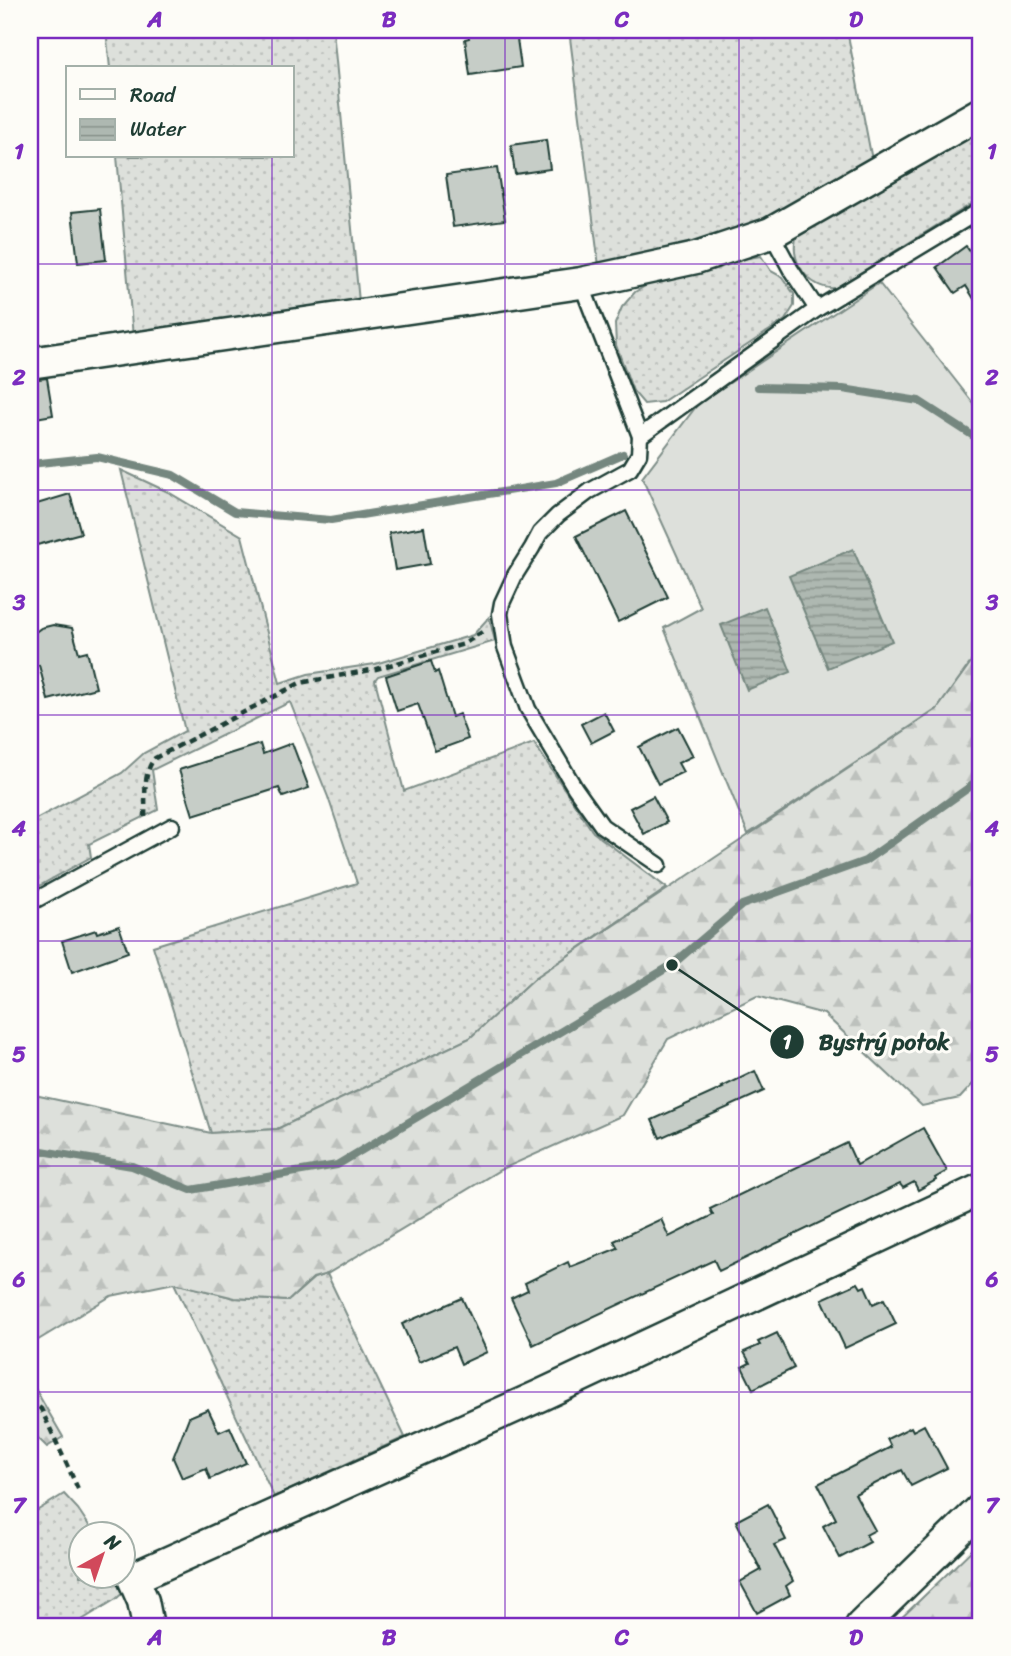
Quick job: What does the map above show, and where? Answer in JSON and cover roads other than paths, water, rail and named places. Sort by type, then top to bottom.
[{"type":"street","points":[[30,363],[581,283],[696,258],[771,233],[981,113]]},
{"type":"street","points":[[148,1626],[143,1601],[133,1578],[539,1396],[981,1189]]},
{"type":"street","points":[[861,1626],[981,1509]]},
{"type":"lane","points":[[640,436],[817,309],[981,210]]},
{"type":"lane","points":[[771,233],[817,309]]},
{"type":"lane","points":[[581,283],[640,436],[639,454],[630,470],[590,491],[558,515],[540,533],[515,575],[500,614],[505,647],[528,709],[575,788],[602,826],[659,865]]},
{"type":"lane","points":[[30,903],[172,826]]},
{"type":"water","points":[[853,549],[892,641],[828,668],[789,576]]},
{"type":"water","points":[[765,607],[791,672],[747,690],[721,625]]},
{"type":"waterway","points":[[758,387],[843,389],[919,401],[981,441]]},
{"type":"waterway","points":[[30,464],[97,457],[173,475],[235,512],[331,520],[556,483],[623,454]]},
{"type":"waterway","points":[[30,1149],[132,1166],[191,1190],[337,1165],[672,965],[742,905],[865,861],[981,779]]},
{"type":"place","name":"Bystrý potok","points":[[672,965]]}]
